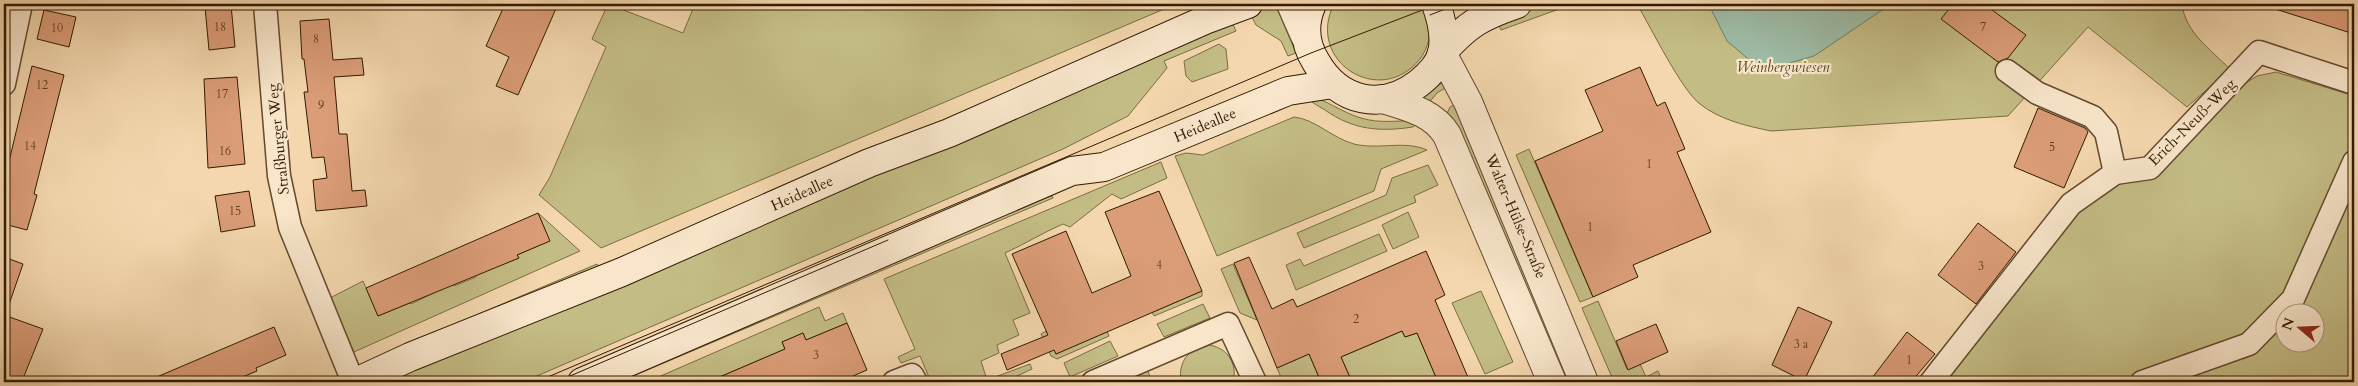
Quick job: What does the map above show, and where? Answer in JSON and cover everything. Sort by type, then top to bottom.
[{"type":"main road","name":"Heideallee","points":[[354,382],[622,272],[869,163],[949,133],[1205,20],[1248,4]]},
{"type":"main road","points":[[1291,4],[1314,59],[1333,84],[1354,97],[1373,101],[1383,100],[1405,92],[1421,82],[1433,70],[1442,53],[1474,22],[1486,15],[1517,4]]},
{"type":"main road","points":[[1305,36],[1305,24],[1312,4]]},
{"type":"main road","points":[[1436,4],[1443,32],[1442,53]]},
{"type":"main road","name":"Walter-Hülse-Straße","points":[[1442,53],[1472,111],[1584,382]]},
{"type":"main road","name":"Heideallee","points":[[582,382],[1072,171],[1104,167],[1288,91],[1333,84]]},
{"type":"main road","name":"Walter-Hülse-Straße","points":[[1383,100],[1426,114],[1435,120],[1447,135],[1552,382]]},
{"type":"street","points":[[4,84],[21,4]]},
{"type":"street","name":"Straßburger Weg","points":[[265,4],[279,176],[290,227],[354,382]]},
{"type":"street","name":"Erich-Neuß-Weg","points":[[1931,382],[2071,204],[2115,173],[2150,168],[2259,52],[2354,82]]},
{"type":"street","points":[[2008,71],[2037,94],[2093,117],[2106,132],[2115,173]]},
{"type":"street","points":[[2142,382],[2249,344],[2292,299],[2354,162]]},
{"type":"street","points":[[1093,382],[1228,324],[1255,382]]},
{"type":"street","points":[[894,382],[912,375],[916,382]]},
{"type":"green space","points":[[608,4],[683,33],[695,4],[1176,4],[601,248],[539,195],[550,177],[606,47],[592,39]]},
{"type":"green space","points":[[1266,4],[1275,4],[1296,53],[1288,56],[1281,41],[1256,25],[1249,11]]},
{"type":"green space","points":[[1334,4],[1424,4],[1430,30],[1428,41],[1420,59],[1404,73],[1386,80],[1368,79],[1351,72],[1338,60],[1330,44],[1328,25]]},
{"type":"green space","points":[[1546,4],[1573,4],[1501,30],[1497,21]]},
{"type":"green space","name":"Weinbergwiesen","points":[[1637,4],[2182,4],[2184,14],[2193,32],[2230,69],[2187,107],[2088,27],[2008,116],[1771,131],[1725,118],[1700,104],[1684,86]]},
{"type":"green space","points":[[1230,18],[1236,31],[1164,61],[1167,68],[1128,116],[1063,149],[523,382],[374,382]]},
{"type":"green space","points":[[1219,44],[1226,49],[1228,69],[1192,82],[1186,76],[1184,61]]},
{"type":"green space","points":[[2276,72],[2351,95],[2354,99],[2354,144],[2291,291],[2244,337],[2121,382],[1937,382],[2074,206],[2117,176],[2152,170],[2242,85],[2257,76]]},
{"type":"green space","points":[[1446,79],[1450,85],[1437,93],[1427,105],[1422,99]]},
{"type":"green space","points":[[1304,95],[1319,99],[1368,120],[1419,121],[1413,127],[1401,129],[1367,128],[1335,117],[1311,102]]},
{"type":"green space","points":[[1458,103],[1577,382],[1562,382],[1445,118],[1450,107]]},
{"type":"green space","points":[[1294,117],[1309,121],[1338,138],[1354,144],[1363,146],[1401,145],[1427,150],[1381,169],[1374,191],[1217,256],[1175,156],[1186,153],[1203,155]]},
{"type":"green space","points":[[1529,149],[1593,297],[1580,302],[1516,155]]},
{"type":"green space","points":[[1161,162],[1167,178],[1121,199],[1112,194],[1070,227],[1063,224],[1005,253],[1030,313],[1013,320],[1019,335],[997,345],[999,353],[981,361],[987,380],[1030,364],[1032,369],[1004,382],[931,382],[920,356],[901,363],[898,357],[915,349],[884,279]]},
{"type":"green space","points":[[1428,165],[1438,185],[1414,196],[1416,202],[1304,248],[1297,233],[1386,195],[1392,178]]},
{"type":"green space","points":[[2354,174],[2354,382],[2151,382],[2248,348],[2276,322],[2276,354],[2326,354],[2326,304],[2293,304]]},
{"type":"green space","points":[[1052,196],[1053,198],[619,382],[605,382],[1031,201]]},
{"type":"green space","points":[[1408,212],[1419,237],[1393,249],[1382,225]]},
{"type":"green space","points":[[538,213],[580,251],[354,352],[330,298],[363,281],[378,316],[411,304],[452,284],[454,286],[476,277],[476,274],[519,258],[517,255],[549,241]]},
{"type":"green space","points":[[1379,234],[1387,251],[1296,290],[1286,265],[1300,259],[1304,266]]},
{"type":"green space","points":[[597,264],[600,268],[376,364],[374,358]]},
{"type":"green space","points":[[1233,264],[1257,320],[1240,313],[1221,269]]},
{"type":"green space","points":[[1202,291],[1202,296],[1154,316],[1152,312]]},
{"type":"green space","points":[[1481,291],[1513,362],[1485,374],[1452,303]]},
{"type":"green space","points":[[1598,301],[1627,369],[1640,364],[1646,377],[1658,371],[1663,382],[1614,382],[1582,308]]},
{"type":"green space","points":[[1203,304],[1210,318],[1164,337],[1157,324]]},
{"type":"green space","points":[[819,307],[825,321],[843,313],[847,323],[806,340],[803,333],[782,342],[785,349],[708,382],[647,382]]},
{"type":"green space","points":[[1046,331],[1056,354],[1107,331],[1109,336],[1057,359],[1051,356],[1041,334]]},
{"type":"green space","points":[[1402,331],[1405,337],[1417,333],[1438,382],[1352,382],[1341,357]]},
{"type":"green space","points":[[1110,341],[1118,356],[1070,377],[1064,363]]},
{"type":"green space","points":[[1207,345],[1220,349],[1229,357],[1234,369],[1233,382],[1193,382],[1187,378],[1181,380],[1181,367],[1186,356],[1195,349]]},
{"type":"green space","points":[[1309,354],[1321,382],[1283,382],[1277,368]]},
{"type":"green space","points":[[1146,366],[1152,382],[1110,382]]},
{"type":"shaded area","points":[[1715,4],[1891,4],[1814,56],[1765,70],[1759,68],[1727,41],[1711,9]]},
{"type":"building","points":[[505,4],[558,4],[518,95],[496,86],[509,57],[486,46]]},
{"type":"building","points":[[1953,4],[1984,4],[2026,35],[2008,58],[1998,62],[1941,19]]},
{"type":"building","points":[[2269,4],[2354,4],[2354,34],[2269,7]]},
{"type":"building","points":[[231,5],[235,47],[209,50],[205,7]]},
{"type":"building","points":[[44,10],[76,17],[69,47],[37,39]]},
{"type":"building","points":[[329,19],[333,60],[362,58],[364,75],[334,77],[339,134],[347,134],[352,191],[365,190],[367,206],[316,211],[313,180],[327,178],[324,157],[312,158],[304,92],[308,92],[304,59],[302,59],[300,21]]},
{"type":"building","points":[[32,66],[64,75],[34,194],[37,195],[27,230],[4,224],[4,182]]},
{"type":"building","points":[[1640,67],[1657,106],[1665,102],[1685,149],[1677,152],[1711,232],[1633,265],[1638,277],[1593,297],[1535,161],[1603,131],[1585,90]]},
{"type":"building","points":[[237,77],[245,164],[208,168],[204,79]]},
{"type":"building","points":[[2038,108],[2085,128],[2088,132],[2064,188],[2014,167]]},
{"type":"building","points":[[249,191],[255,226],[221,232],[215,196]]},
{"type":"building","points":[[1159,191],[1202,291],[1056,354],[1054,350],[1007,370],[1001,354],[1048,335],[1012,254],[1066,231],[1092,293],[1131,276],[1105,212]]},
{"type":"building","points":[[538,213],[550,241],[517,255],[519,258],[378,316],[366,288]]},
{"type":"building","points":[[1978,223],[2016,252],[1976,304],[1938,275]]},
{"type":"building","points":[[1426,251],[1445,295],[1435,300],[1470,382],[1438,382],[1417,333],[1405,337],[1402,331],[1341,357],[1352,382],[1321,382],[1309,354],[1277,368],[1234,263],[1249,257],[1272,309],[1293,299],[1297,307]]},
{"type":"building","points":[[4,257],[23,264],[6,313],[4,313]]},
{"type":"building","points":[[1798,307],[1832,322],[1804,381],[1772,365]]},
{"type":"building","points":[[4,315],[43,329],[22,381],[4,375]]},
{"type":"building","points":[[847,323],[867,370],[839,382],[708,382],[785,349],[782,342],[803,333],[806,340]]},
{"type":"building","points":[[1656,324],[1668,352],[1628,370],[1616,341]]},
{"type":"building","points":[[274,327],[286,355],[256,368],[257,371],[235,380],[234,377],[222,382],[145,382]]},
{"type":"building","points":[[1907,332],[1935,354],[1911,382],[1869,382]]},
{"type":"tram line","points":[[536,382],[1311,53],[1438,4]]},
{"type":"tram line","points":[[1430,15],[1458,4]]},
{"type":"tram line","points":[[556,382],[888,240]]}]
